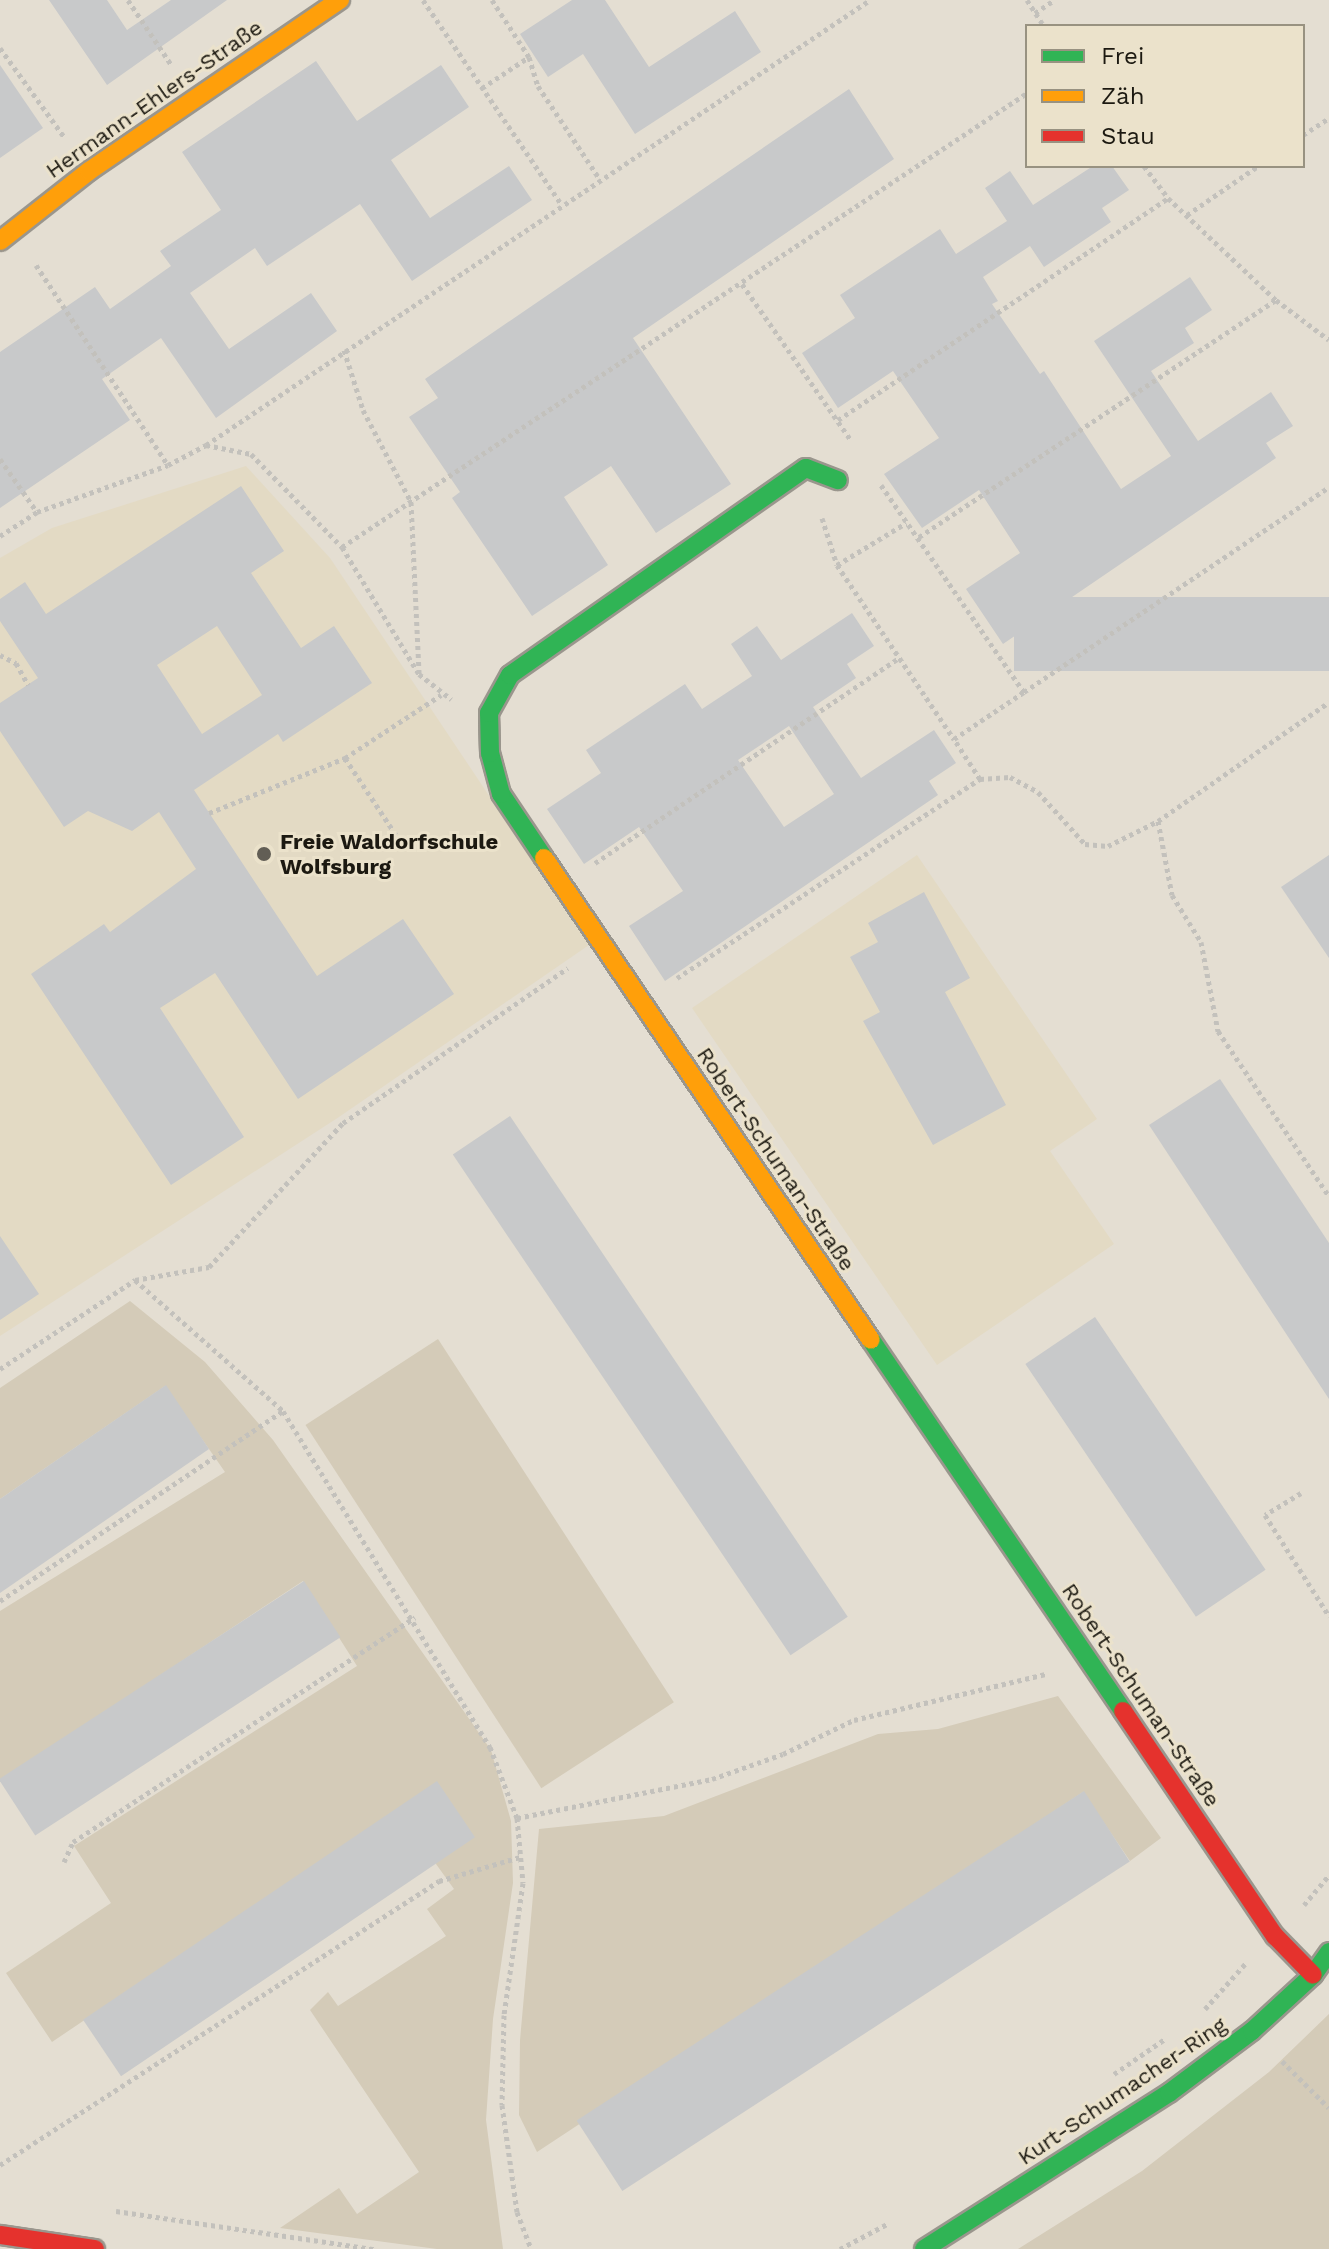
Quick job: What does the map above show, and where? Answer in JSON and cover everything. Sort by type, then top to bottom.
[{"type":"street","name":"Hermann-Ehlers-Straße","points":[[6,235],[89,171],[340,0]]},
{"type":"street","points":[[489,713],[510,675],[544,647],[806,468],[838,480]]},
{"type":"street","name":"Robert-Schuman-Straße","points":[[489,713],[490,753],[501,794],[1275,1936],[1313,1975]]},
{"type":"street","name":"Kurt-Schumacher-Ring","points":[[924,2249],[1169,2093],[1252,2031],[1313,1975],[1329,1952]]},
{"type":"street","points":[[0,2235],[95,2249]]},
{"type":"path","points":[[128,0],[195,100]]},
{"type":"path","points":[[423,0],[561,204]]},
{"type":"path","points":[[492,0],[529,57],[538,86],[599,178]]},
{"type":"path","points":[[0,536],[37,512],[168,465],[206,445],[599,178],[870,0]]},
{"type":"path","points":[[1027,0],[1043,24]]},
{"type":"path","points":[[1035,13],[1054,0]]},
{"type":"path","points":[[0,48],[89,171]]},
{"type":"path","points":[[482,88],[529,57]]},
{"type":"path","points":[[342,547],[1025,94]]},
{"type":"path","points":[[1305,134],[1329,118]]},
{"type":"path","points":[[1146,168],[1168,198],[1276,300],[1329,340]]},
{"type":"path","points":[[1186,215],[1255,168]]},
{"type":"path","points":[[838,420],[1168,198]]},
{"type":"path","points":[[6,235],[168,465]]},
{"type":"path","points":[[742,284],[855,446]]},
{"type":"path","points":[[919,537],[1276,300]]},
{"type":"path","points":[[344,350],[363,410],[411,502],[419,674]]},
{"type":"path","points":[[206,445],[251,454],[342,547],[419,674],[441,695],[489,713]]},
{"type":"path","points":[[0,459],[37,512]]},
{"type":"path","points":[[872,471],[1024,692]]},
{"type":"path","points":[[954,739],[1329,487]]},
{"type":"path","points":[[906,523],[837,565],[980,779]]},
{"type":"path","points":[[0,655],[16,663],[28,685]]},
{"type":"path","points":[[562,885],[899,658]]},
{"type":"path","points":[[209,813],[345,758],[441,695]]},
{"type":"path","points":[[640,1002],[980,779],[1010,777],[1038,792],[1085,844],[1108,846],[1158,821],[1329,702]]},
{"type":"path","points":[[345,758],[404,847]]},
{"type":"path","points":[[1158,821],[1172,895],[1201,942],[1218,1031],[1329,1196]]},
{"type":"path","points":[[0,1369],[135,1280],[209,1267],[343,1123],[601,944]]},
{"type":"path","points":[[135,1280],[283,1411],[415,1617],[490,1747],[517,1818],[523,1883],[504,2015],[502,2105],[517,2212],[531,2249]]},
{"type":"path","points":[[0,1601],[283,1411]]},
{"type":"path","points":[[1301,1493],[1265,1515],[1329,1616]]},
{"type":"path","points":[[64,1862],[73,1842],[415,1617]]},
{"type":"path","points":[[517,1818],[712,1779],[783,1754],[854,1720],[1092,1663]]},
{"type":"path","points":[[0,2165],[439,1881],[520,1857]]},
{"type":"path","points":[[1200,2015],[1275,1936]]},
{"type":"path","points":[[1252,2031],[1329,2108]]},
{"type":"path","points":[[1111,2076],[1175,2032]]},
{"type":"path","points":[[108,2210],[374,2249]]},
{"type":"path","points":[[840,2249],[893,2221]]},
{"type":"shaded area","name":"Freie Waldorfschule Wolfsburg","points":[[246,466],[330,558],[589,945],[339,1117],[0,1336],[0,558],[52,528]]},
{"type":"shaded area","points":[[917,855],[1097,1119],[1050,1151],[1114,1244],[937,1365],[692,1008]]},
{"type":"shaded area","points":[[130,1301],[205,1362],[273,1440],[491,1750],[511,1821],[513,1883],[493,2019],[486,2120],[503,2249],[437,2249],[280,2228],[339,2188],[357,2214],[419,2172],[310,2010],[328,1992],[338,2006],[446,1936],[427,1909],[454,1889],[436,1864],[437,1782],[52,2042],[6,1973],[111,1903],[74,1846],[357,1666],[303,1581],[0,1781],[0,1611],[225,1472],[165,1386],[0,1499],[0,1388]]},
{"type":"shaded area","points":[[438,1339],[674,1702],[541,1788],[305,1425]]},
{"type":"shaded area","points":[[1058,1696],[1161,1838],[1130,1861],[1083,1792],[537,2152],[519,2115],[520,2040],[539,1829],[664,1816],[878,1734],[938,1729]]},
{"type":"shaded area","points":[[1329,2014],[1329,2249],[1018,2249],[1142,2171],[1269,2072]]},
{"type":"building","points":[[49,0],[107,0],[127,30],[171,0],[227,0],[107,85]]},
{"type":"building","points":[[572,0],[605,0],[649,67],[735,11],[761,52],[635,134],[583,54],[548,77],[520,34]]},
{"type":"building","points":[[316,61],[357,121],[441,65],[469,107],[391,160],[430,218],[509,166],[532,200],[412,281],[360,204],[267,266],[255,248],[190,293],[229,349],[311,293],[337,331],[216,418],[161,338],[102,379],[130,420],[0,508],[0,352],[95,287],[110,309],[171,266],[160,251],[221,210],[182,152]]},
{"type":"building","points":[[0,65],[43,128],[0,158]]},
{"type":"building","points":[[849,89],[894,159],[633,338],[731,484],[656,533],[611,466],[564,497],[608,565],[532,616],[452,498],[460,492],[409,417],[438,398],[425,379]]},
{"type":"building","points":[[1090,168],[1113,168],[1129,190],[1102,208],[1111,222],[1044,267],[1030,246],[983,277],[998,301],[992,304],[1040,374],[1044,371],[1121,489],[1171,456],[1094,341],[1190,277],[1212,310],[1185,328],[1194,343],[1151,371],[1198,441],[1271,392],[1293,426],[1266,443],[1276,458],[1003,644],[966,589],[1020,553],[979,490],[922,528],[884,474],[939,438],[893,371],[838,408],[802,353],[855,318],[840,295],[940,229],[956,254],[1007,221],[985,188],[1010,171],[1033,205]]},
{"type":"building","points":[[241,486],[284,551],[251,573],[301,648],[334,626],[372,683],[283,742],[278,734],[194,790],[317,976],[403,919],[454,994],[298,1099],[215,973],[160,1008],[244,1137],[171,1185],[31,974],[104,924],[110,932],[196,869],[159,812],[132,831],[88,811],[64,827],[0,731],[0,703],[38,678],[0,621],[0,599],[25,582],[46,614]],"holes":[[[217,626],[262,695],[202,734],[157,665]]]},
{"type":"building","points":[[1014,597],[1329,597],[1329,671],[1014,671]]},
{"type":"building","points":[[852,613],[874,646],[847,664],[856,678],[813,707],[861,778],[934,730],[956,763],[929,781],[938,795],[665,981],[629,926],[683,891],[639,827],[584,864],[547,809],[601,773],[586,750],[685,684],[702,709],[752,676],[731,644],[757,626],[781,660]],"holes":[[[789,726],[834,794],[784,827],[738,760]]]},
{"type":"building","points":[[1329,855],[1329,958],[1281,887]]},
{"type":"building","points":[[924,892],[970,978],[945,992],[1006,1105],[933,1145],[863,1021],[880,1012],[850,957],[878,942],[868,923]]},
{"type":"building","points":[[1220,1079],[1329,1243],[1329,1399],[1149,1125]]},
{"type":"building","points":[[510,1116],[848,1617],[791,1655],[453,1155]]},
{"type":"building","points":[[0,1236],[39,1294],[0,1320]]},
{"type":"building","points":[[1095,1317],[1266,1570],[1196,1617],[1025,1364]]},
{"type":"building","points":[[166,1385],[209,1449],[0,1593],[0,1499]]},
{"type":"building","points":[[304,1581],[340,1637],[35,1835],[0,1778]]},
{"type":"building","points":[[437,1781],[475,1837],[121,2076],[83,2020]]},
{"type":"building","points":[[1084,1791],[1130,1861],[622,2191],[577,2121]]},
{"type":"traffic: fast","points":[[544,858],[501,794],[490,753],[489,713],[510,675],[806,468],[838,480]]},
{"type":"traffic: fast","points":[[871,1340],[1123,1711]]},
{"type":"traffic: fast","points":[[924,2249],[1169,2093],[1252,2031],[1313,1975],[1329,1952]]},
{"type":"traffic: slow","points":[[0,241],[89,171],[340,0]]},
{"type":"traffic: slow","points":[[544,858],[871,1340]]},
{"type":"traffic: jam","points":[[1123,1711],[1275,1936],[1313,1975]]},
{"type":"traffic: jam","points":[[0,2235],[95,2249]]},
{"type":"place","name":"Freie Waldorfschule Wolfsburg","points":[[264,854]]}]
